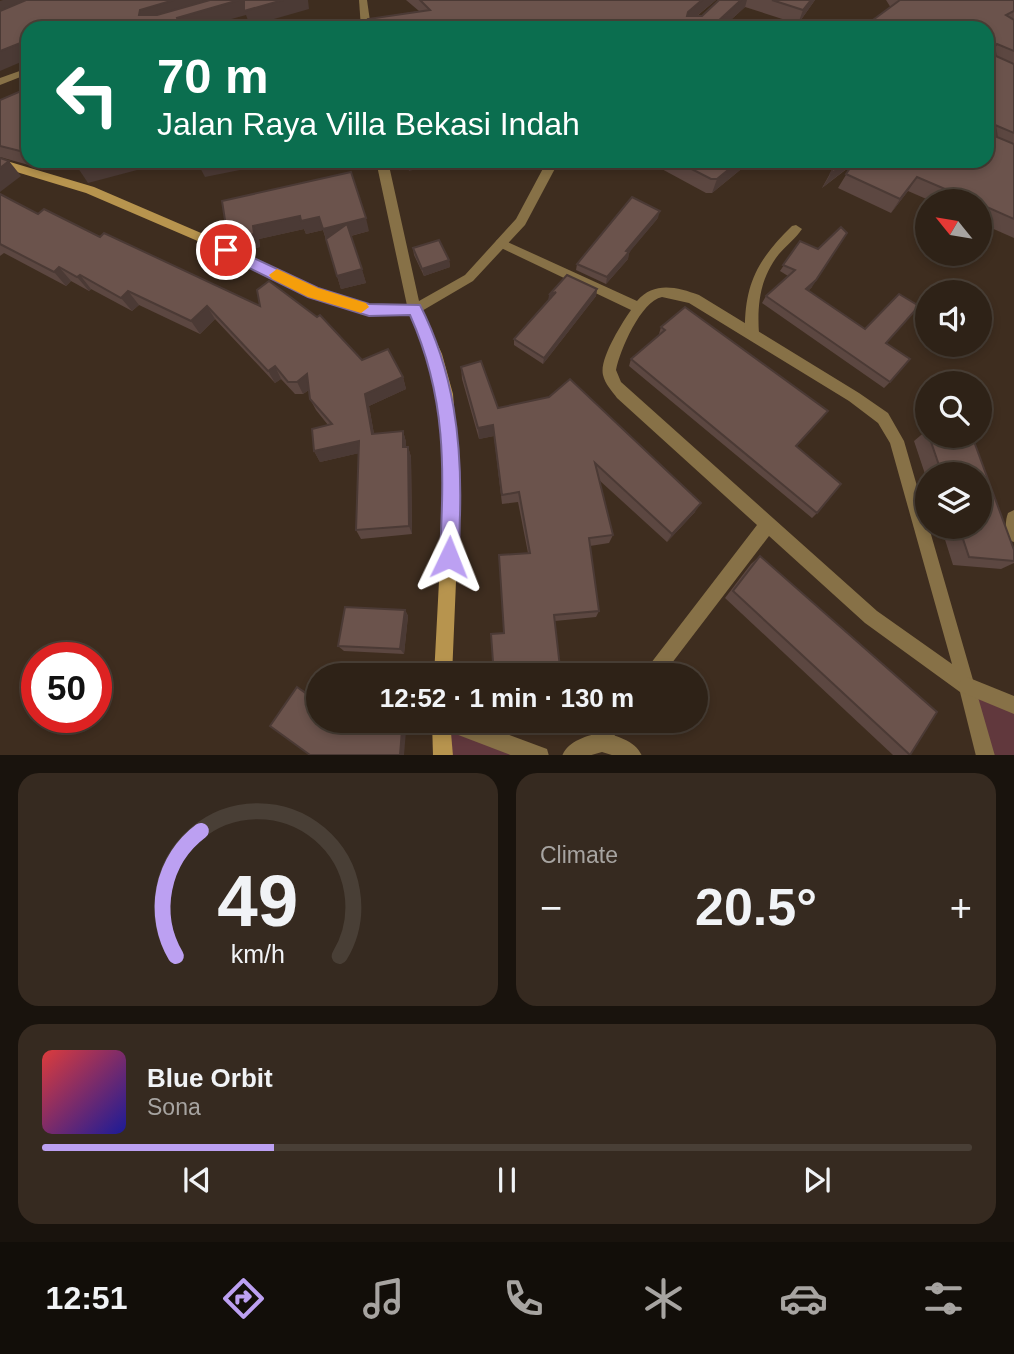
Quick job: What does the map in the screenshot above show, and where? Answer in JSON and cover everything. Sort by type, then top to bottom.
[{"type":"main road","points":[[0,163],[90,190],[204,239],[314,293],[369,310],[415,310],[435,354],[446,394],[452,487],[444,663]]},
{"type":"main road","points":[[442,733],[443,755]]},
{"type":"street","points":[[363,0],[365,21]]},
{"type":"street","points":[[0,82],[21,74]]},
{"type":"street","points":[[384,168],[415,310],[469,278],[521,222],[549,168]]},
{"type":"street","points":[[752,334],[749,303],[757,278],[796,229]]},
{"type":"street","points":[[500,243],[638,307]]},
{"type":"street","points":[[986,755],[967,686],[898,440],[883,418],[752,334],[681,294],[657,293],[638,307],[611,363],[611,379],[622,394],[871,617],[967,686],[1014,705]]},
{"type":"street","points":[[1014,518],[1014,534]]},
{"type":"street","points":[[660,663],[767,525]]},
{"type":"street","points":[[480,733],[540,755]]},
{"type":"street","points":[[600,742],[606,733]]},
{"type":"street","points":[[571,755],[580,748],[600,742],[615,745],[633,755]]},
{"type":"shaded area","points":[[967,686],[1014,705],[1014,755],[984,755]]},
{"type":"shaded area","points":[[446,733],[480,733],[540,755],[443,755]]},
{"type":"building","points":[[26,0],[174,0],[140,10],[139,15],[157,15],[210,0],[239,0],[177,18],[178,21],[21,21],[21,43],[0,51],[0,11]]},
{"type":"building","points":[[244,0],[283,0],[244,11]]},
{"type":"building","points":[[420,0],[702,0],[687,16],[702,16],[719,0],[741,0],[718,21],[368,19],[430,10]]},
{"type":"building","points":[[772,0],[811,0],[803,10]]},
{"type":"building","points":[[900,0],[1014,0],[1014,11],[1006,15],[1014,20],[1014,51],[997,44],[994,47],[994,21],[872,21]]},
{"type":"building","points":[[994,47],[996,56],[1014,64],[1014,133],[995,125],[997,137],[1014,144],[1014,219],[992,209],[992,189],[945,189],[917,177],[900,199],[846,174],[850,168],[994,168]]},
{"type":"building","points":[[21,91],[21,151],[0,146],[0,100]]},
{"type":"building","points":[[0,158],[9,161],[0,168]]},
{"type":"building","points":[[690,168],[730,168],[717,179],[711,179]]},
{"type":"building","points":[[351,172],[366,218],[323,229],[319,217],[301,221],[300,216],[253,226],[254,234],[238,238],[227,233],[222,201]]},
{"type":"building","points":[[0,194],[38,214],[44,209],[100,237],[104,233],[260,306],[257,290],[269,281],[317,317],[320,315],[362,360],[388,349],[403,377],[365,394],[372,434],[403,431],[403,447],[408,447],[409,526],[356,530],[359,441],[314,451],[312,429],[332,424],[310,399],[307,374],[297,382],[288,382],[275,366],[268,371],[207,306],[191,321],[128,291],[121,298],[80,275],[77,277],[59,267],[54,272],[0,244]]},
{"type":"building","points":[[632,197],[660,211],[626,251],[629,252],[607,277],[577,264]]},
{"type":"building","points":[[347,224],[362,269],[337,276],[326,239]]},
{"type":"building","points":[[841,227],[847,233],[816,280],[806,289],[865,329],[899,294],[915,304],[915,310],[886,343],[910,359],[890,382],[766,296],[795,270],[783,265],[800,241],[818,249]]},
{"type":"building","points":[[439,240],[449,260],[422,269],[413,248]]},
{"type":"building","points":[[567,275],[597,289],[544,358],[514,339],[556,292],[549,295]]},
{"type":"building","points":[[685,307],[828,411],[796,446],[841,484],[817,513],[631,359],[665,330],[661,327]]},
{"type":"building","points":[[481,361],[498,408],[549,397],[570,379],[701,503],[672,534],[595,463],[613,535],[589,538],[599,611],[554,615],[560,663],[493,663],[491,634],[504,633],[499,555],[530,553],[519,492],[502,495],[493,425],[478,428],[461,367]]},
{"type":"building","points":[[933,448],[976,448],[982,462],[938,462]]},
{"type":"building","points":[[992,490],[1014,550],[1014,561],[969,557],[963,539],[992,539]]},
{"type":"building","points":[[760,556],[937,712],[910,755],[733,591]]},
{"type":"building","points":[[345,607],[405,610],[400,649],[338,646]]},
{"type":"building","points":[[297,687],[306,693],[306,733],[402,733],[400,755],[310,755],[270,726]]},
{"type":"slow traffic","points":[[277,275],[314,293],[361,307]]},
{"type":"route","points":[[226,250],[314,293],[369,310],[415,310],[435,354],[446,394],[447,444],[452,487],[449,557]]}]
